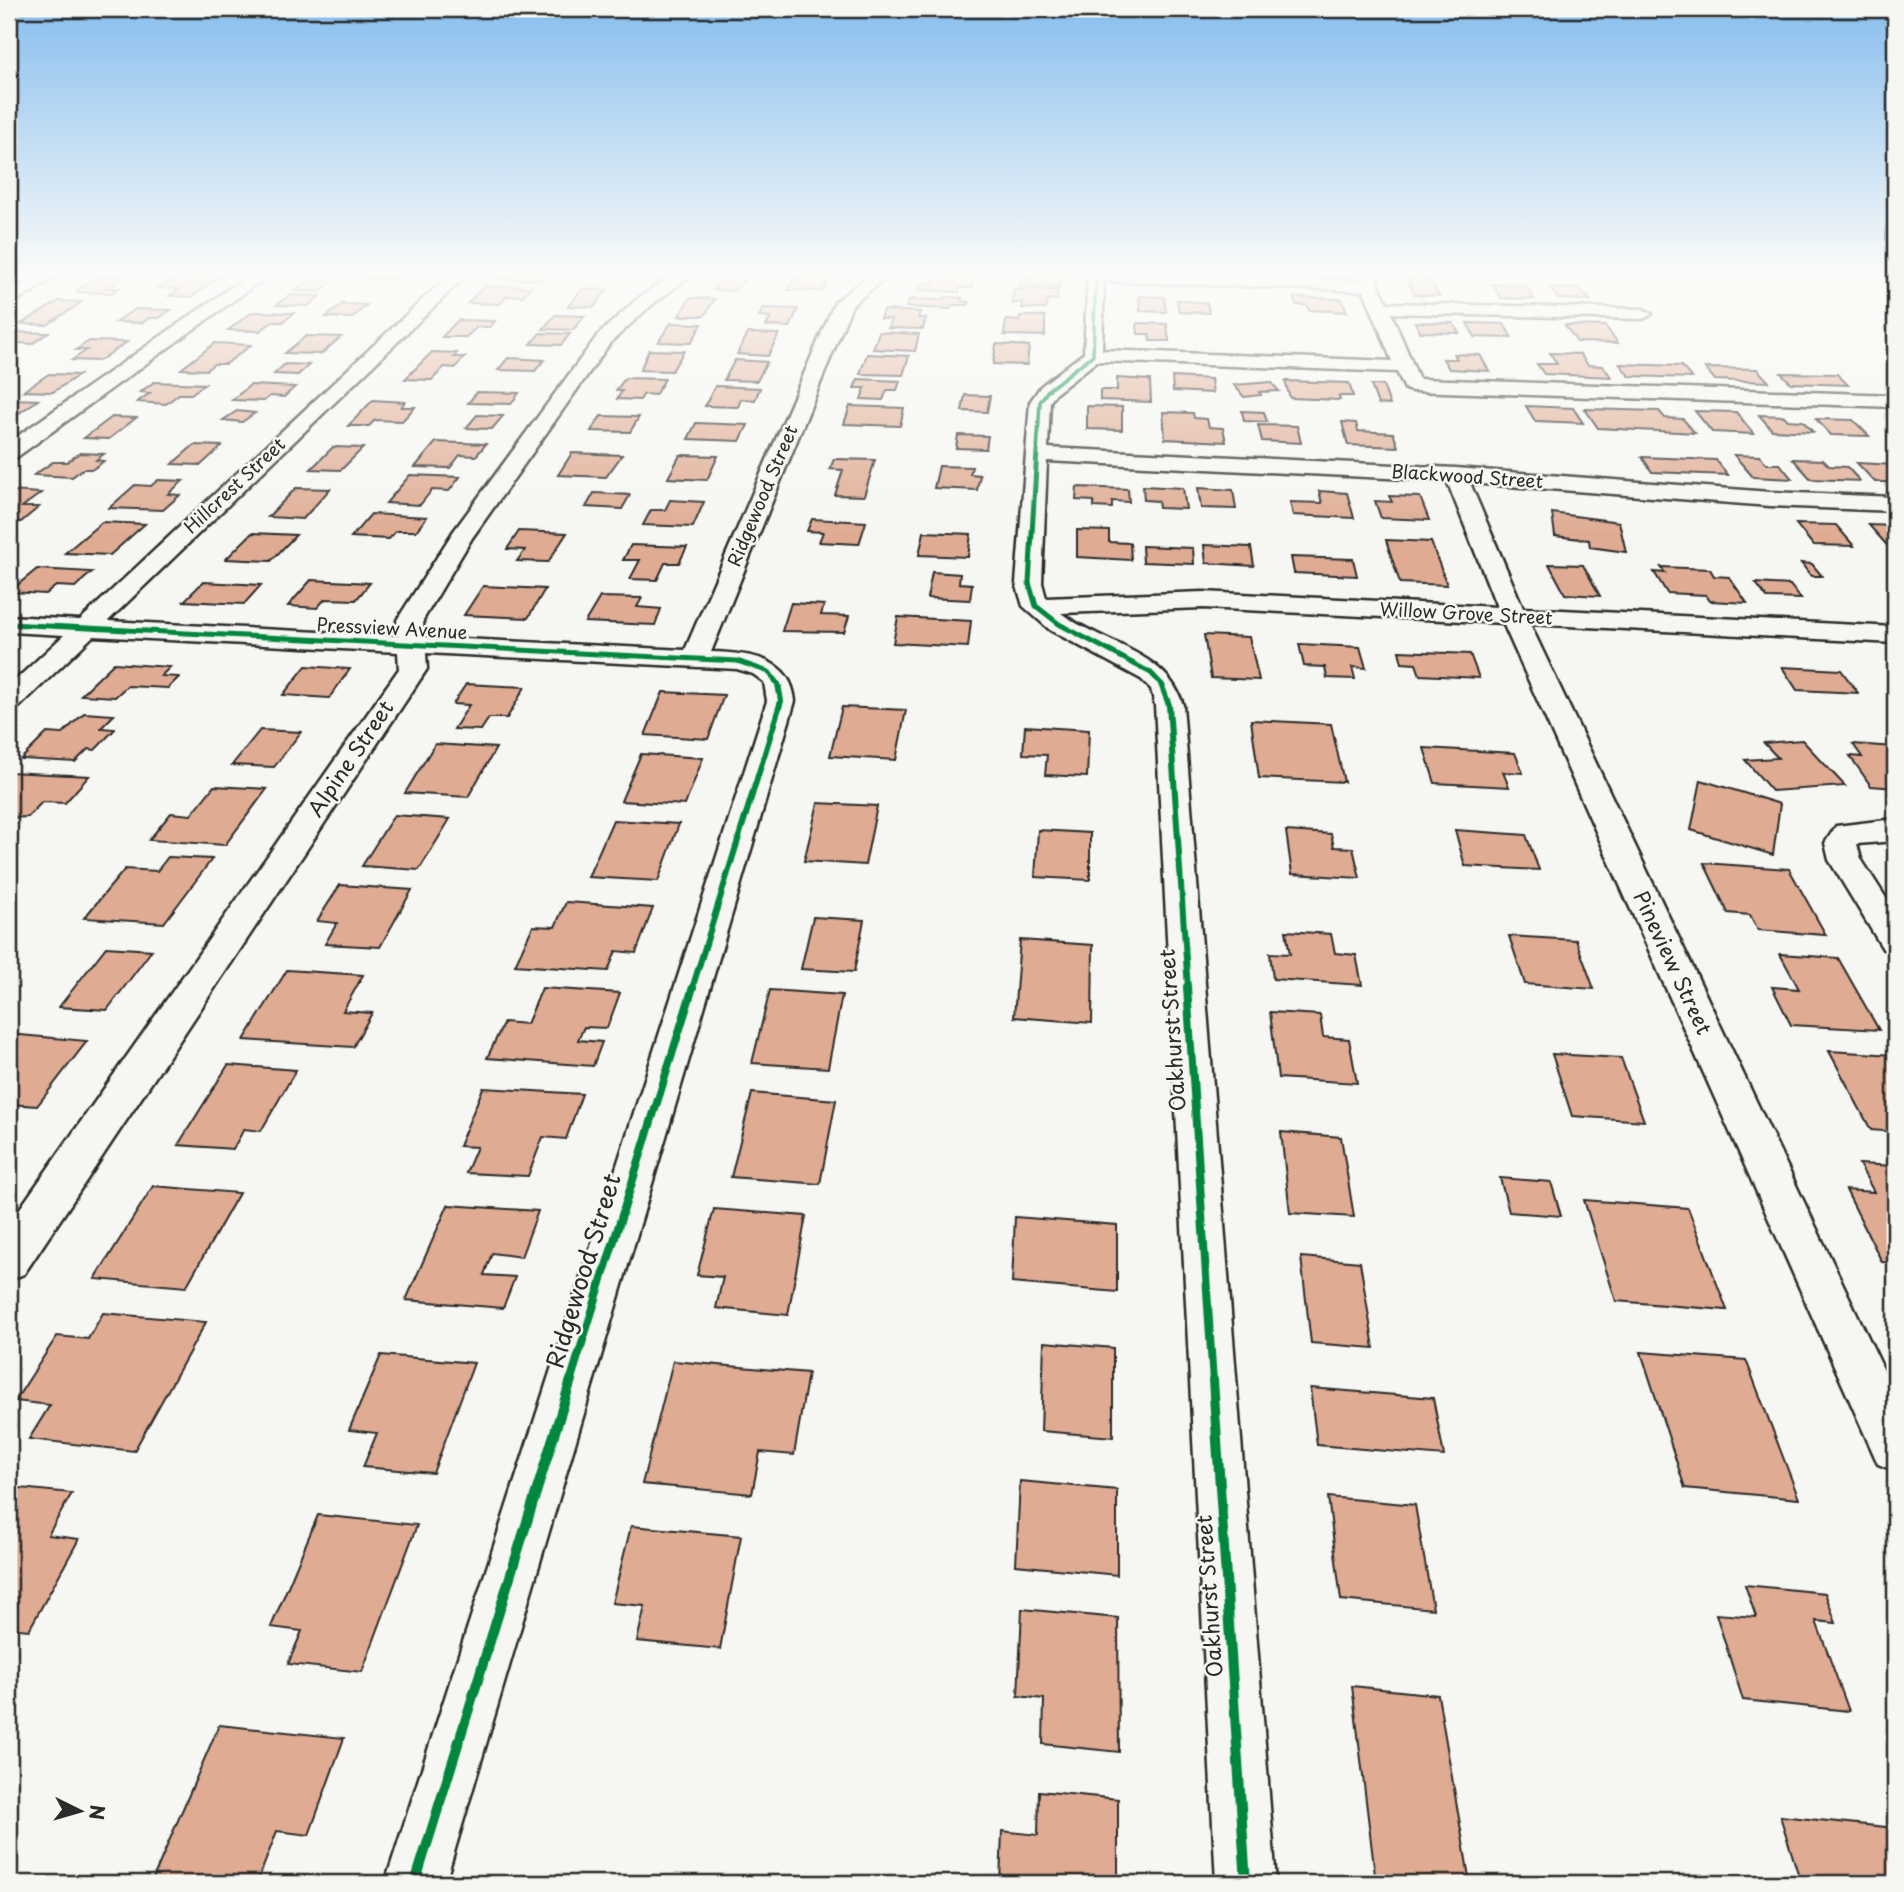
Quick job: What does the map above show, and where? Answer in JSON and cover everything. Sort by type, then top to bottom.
[{"type":"street","points":[[9,452],[139,360]]},
{"type":"street","name":"Hillcrest Street","points":[[9,701],[369,360]]},
{"type":"street","name":"Alpine Street","points":[[9,1260],[413,669],[410,620],[461,537],[589,360]]},
{"type":"street","name":"Ridgewood Street","points":[[695,658],[820,360]]},
{"type":"street","points":[[1036,606],[1029,583],[1040,402],[1048,390],[1086,360]]},
{"type":"street","points":[[1172,360],[1408,376],[1895,401]]},
{"type":"street","points":[[1402,360],[1408,376]]},
{"type":"street","name":"Blackwood Street","points":[[1038,454],[1456,475],[1770,499],[1895,503]]},
{"type":"street","name":"Pineview Street","points":[[1456,475],[1513,616],[1895,1447]]},
{"type":"street","name":"Willow Grove Street","points":[[1036,606],[1203,600],[1895,635]]},
{"type":"street","name":"Oakhurst Street","points":[[1036,606],[1059,624],[1151,673],[1164,687],[1169,705],[1246,1883]]},
{"type":"street","name":"Pressview Avenue","points":[[9,624],[411,646],[737,660],[771,672]]},
{"type":"street","name":"Ridgewood Street","points":[[415,1883],[781,701],[781,684],[771,672]]},
{"type":"street","points":[[1895,830],[1847,834],[1841,843],[1845,860],[1895,940]]},
{"type":"building","points":[[192,360],[231,360],[226,364],[214,364],[206,370],[181,369]]},
{"type":"building","points":[[424,360],[462,360],[455,368],[444,367],[432,380],[405,379]]},
{"type":"building","points":[[506,360],[544,360],[535,371],[498,370]]},
{"type":"building","points":[[644,360],[678,360],[672,371],[640,370]]},
{"type":"building","points":[[735,360],[767,362],[757,381],[724,380]]},
{"type":"building","points":[[865,360],[908,360],[903,375],[860,374]]},
{"type":"building","points":[[994,360],[1027,360],[1027,365],[993,364]]},
{"type":"building","points":[[1444,360],[1483,360],[1489,371],[1449,369]]},
{"type":"building","points":[[1555,360],[1585,360],[1588,365],[1603,366],[1611,377],[1544,374],[1537,364],[1557,364]]},
{"type":"building","points":[[285,364],[309,365],[298,375],[274,374]]},
{"type":"building","points":[[1620,364],[1681,366],[1692,378],[1629,376]]},
{"type":"building","points":[[1705,368],[1757,369],[1769,382],[1715,380]]},
{"type":"building","points":[[1781,373],[1837,374],[1848,385],[1791,383]]},
{"type":"building","points":[[49,374],[79,375],[53,392],[23,391]]},
{"type":"building","points":[[1172,377],[1211,379],[1213,393],[1173,391]]},
{"type":"building","points":[[625,378],[665,379],[655,395],[644,394],[640,400],[617,399],[622,391],[616,391]]},
{"type":"building","points":[[1117,378],[1150,380],[1151,402],[1100,400],[1100,390],[1117,390]]},
{"type":"building","points":[[858,379],[900,381],[897,390],[887,390],[883,400],[861,399],[865,388],[854,388]]},
{"type":"building","points":[[1285,381],[1349,383],[1353,396],[1339,396],[1340,400],[1290,398]]},
{"type":"building","points":[[154,382],[205,384],[191,394],[179,394],[166,404],[137,402],[150,393],[140,392]]},
{"type":"building","points":[[1271,382],[1279,391],[1259,392],[1261,395],[1244,397],[1234,385]]},
{"type":"building","points":[[250,385],[295,387],[284,397],[270,396],[264,401],[232,400]]},
{"type":"building","points":[[1371,385],[1383,385],[1390,405],[1378,404]]},
{"type":"building","points":[[715,386],[760,388],[755,400],[741,399],[738,407],[705,406]]},
{"type":"building","points":[[477,392],[519,393],[511,404],[468,403]]},
{"type":"building","points":[[965,395],[990,396],[987,412],[962,411]]},
{"type":"building","points":[[13,399],[38,400],[9,420],[9,402]]},
{"type":"building","points":[[373,400],[405,402],[401,407],[415,407],[402,421],[375,420],[369,426],[348,426]]},
{"type":"building","points":[[850,406],[904,408],[900,426],[844,424]]},
{"type":"building","points":[[1087,406],[1122,407],[1122,430],[1087,429]]},
{"type":"building","points":[[1526,406],[1573,408],[1583,423],[1535,421]]},
{"type":"building","points":[[1585,409],[1659,411],[1665,418],[1683,419],[1695,433],[1598,428]]},
{"type":"building","points":[[237,411],[255,413],[242,422],[223,420]]},
{"type":"building","points":[[1242,411],[1264,412],[1267,422],[1244,421]]},
{"type":"building","points":[[1695,411],[1736,412],[1754,434],[1712,432]]},
{"type":"building","points":[[1163,412],[1193,413],[1194,418],[1207,419],[1209,427],[1223,428],[1226,442],[1165,439]]},
{"type":"building","points":[[477,415],[503,416],[492,429],[466,428]]},
{"type":"building","points":[[1759,415],[1784,416],[1788,420],[1803,421],[1813,432],[1772,430]]},
{"type":"building","points":[[601,416],[639,417],[630,432],[591,431]]},
{"type":"building","points":[[112,417],[136,418],[109,439],[84,438]]},
{"type":"building","points":[[1816,419],[1853,420],[1869,436],[1831,435]]},
{"type":"building","points":[[1342,422],[1356,423],[1358,431],[1393,433],[1398,447],[1348,445]]},
{"type":"building","points":[[696,423],[748,425],[740,441],[688,439]]},
{"type":"building","points":[[1258,425],[1297,426],[1301,443],[1262,441]]},
{"type":"building","points":[[958,435],[988,436],[986,449],[956,448]]},
{"type":"building","points":[[436,442],[486,444],[476,456],[460,455],[450,468],[415,467]]},
{"type":"building","points":[[194,445],[222,446],[201,465],[172,464]]},
{"type":"building","points":[[333,447],[363,448],[341,470],[311,469]]},
{"type":"building","points":[[80,453],[104,454],[96,460],[104,461],[93,469],[83,469],[72,477],[34,475],[53,462],[67,462]]},
{"type":"building","points":[[572,453],[622,455],[606,477],[558,475]]},
{"type":"building","points":[[680,455],[718,456],[707,480],[668,478]]},
{"type":"building","points":[[1734,455],[1760,456],[1767,464],[1780,464],[1792,479],[1753,477]]},
{"type":"building","points":[[1642,457],[1716,460],[1728,475],[1652,472]]},
{"type":"building","points":[[834,459],[875,460],[864,496],[835,495],[843,470],[830,469]]},
{"type":"building","points":[[1793,459],[1823,460],[1829,466],[1847,467],[1860,481],[1811,479]]},
{"type":"building","points":[[1857,463],[1895,465],[1895,482],[1875,482]]},
{"type":"building","points":[[939,466],[972,467],[970,474],[980,475],[977,490],[934,488]]},
{"type":"building","points":[[410,475],[460,477],[449,491],[432,490],[420,505],[386,503]]},
{"type":"building","points":[[158,480],[183,481],[168,494],[180,495],[163,510],[109,508],[135,485],[151,486]]},
{"type":"building","points":[[1143,486],[1183,488],[1186,509],[1159,508],[1158,501],[1144,500]]},
{"type":"building","points":[[1077,487],[1128,489],[1129,502],[1112,501],[1112,508],[1094,507],[1094,501],[1076,500]]},
{"type":"building","points":[[296,488],[330,489],[303,519],[268,517]]},
{"type":"building","points":[[1198,488],[1233,490],[1236,509],[1201,508]]},
{"type":"building","points":[[11,491],[41,493],[22,507],[39,507],[21,522],[9,521]]},
{"type":"building","points":[[1319,491],[1347,493],[1354,518],[1293,515],[1290,502],[1322,503]]},
{"type":"building","points":[[594,493],[630,495],[622,509],[586,507]]},
{"type":"building","points":[[1389,496],[1420,497],[1429,520],[1381,518],[1375,501],[1392,502]]},
{"type":"building","points":[[670,500],[704,502],[693,527],[643,525],[651,510],[665,510]]},
{"type":"building","points":[[1552,513],[1619,522],[1626,552],[1590,547],[1589,540],[1555,536]]},
{"type":"building","points":[[371,514],[427,517],[416,531],[396,531],[389,539],[351,537]]},
{"type":"building","points":[[812,519],[866,522],[859,544],[819,542],[823,532],[807,531]]},
{"type":"building","points":[[102,522],[145,524],[110,555],[65,553]]},
{"type":"building","points":[[1796,524],[1836,525],[1854,546],[1813,545]]},
{"type":"building","points":[[1869,525],[1895,526],[1895,551],[1892,551]]},
{"type":"building","points":[[1077,530],[1109,531],[1109,542],[1130,543],[1131,560],[1077,557]]},
{"type":"building","points":[[519,531],[567,533],[548,562],[517,561],[525,550],[507,549]]},
{"type":"building","points":[[924,532],[971,534],[968,557],[919,555]]},
{"type":"building","points":[[252,533],[296,535],[271,561],[226,559]]},
{"type":"building","points":[[1386,540],[1431,542],[1447,585],[1400,583]]},
{"type":"building","points":[[631,545],[687,547],[679,563],[665,563],[657,580],[630,579],[640,560],[623,560]]},
{"type":"building","points":[[1204,545],[1251,547],[1254,566],[1206,563]]},
{"type":"building","points":[[1142,546],[1193,548],[1194,564],[1143,562]]},
{"type":"building","points":[[1291,557],[1353,559],[1357,576],[1294,573]]},
{"type":"building","points":[[1801,563],[1812,564],[1822,576],[1811,576]]},
{"type":"building","points":[[1549,564],[1583,565],[1600,596],[1565,594]]},
{"type":"building","points":[[1661,567],[1710,569],[1714,576],[1729,577],[1747,603],[1710,601],[1706,595],[1667,593],[1654,572],[1665,573]]},
{"type":"building","points":[[37,569],[92,572],[75,587],[56,586],[46,594],[9,592]]},
{"type":"building","points":[[932,572],[960,574],[959,583],[972,584],[970,600],[927,598]]},
{"type":"building","points":[[311,580],[370,583],[356,600],[325,599],[317,608],[288,606]]},
{"type":"building","points":[[203,582],[261,585],[244,604],[184,601]]},
{"type":"building","points":[[1756,583],[1790,585],[1801,599],[1767,598]]},
{"type":"building","points":[[483,586],[545,589],[528,618],[464,615]]},
{"type":"building","points":[[600,597],[642,598],[637,607],[661,609],[655,625],[585,622]]},
{"type":"building","points":[[791,603],[824,605],[821,615],[849,616],[844,632],[782,631]]},
{"type":"building","points":[[898,617],[971,621],[968,647],[893,643]]},
{"type":"building","points":[[1204,635],[1249,637],[1259,680],[1211,678]]},
{"type":"building","points":[[1299,644],[1360,647],[1366,668],[1352,667],[1355,679],[1327,678],[1325,667],[1304,666]]},
{"type":"building","points":[[1399,651],[1470,654],[1479,678],[1420,675],[1416,664],[1402,663]]},
{"type":"building","points":[[114,663],[170,667],[161,676],[179,677],[168,688],[127,686],[115,697],[81,695]]},
{"type":"building","points":[[306,666],[350,669],[329,698],[283,695]]},
{"type":"building","points":[[1782,667],[1841,670],[1858,693],[1797,690]]},
{"type":"building","points":[[466,684],[525,687],[507,718],[489,718],[481,730],[454,729],[469,705],[453,704]]},
{"type":"building","points":[[663,692],[724,695],[708,739],[645,735]]},
{"type":"building","points":[[842,707],[906,710],[896,760],[830,756]]},
{"type":"building","points":[[84,713],[114,715],[101,728],[115,729],[95,750],[88,749],[75,762],[21,759],[47,733],[62,734]]},
{"type":"building","points":[[1251,720],[1331,724],[1344,782],[1259,778]]},
{"type":"building","points":[[1025,726],[1089,730],[1087,777],[1045,775],[1047,755],[1023,754]]},
{"type":"building","points":[[260,730],[301,732],[274,767],[232,765]]},
{"type":"building","points":[[1802,740],[1845,786],[1772,791],[1745,760],[1778,758],[1764,743]]},
{"type":"building","points":[[435,744],[496,748],[468,797],[405,793]]},
{"type":"building","points":[[1853,744],[1895,747],[1895,788],[1871,786],[1850,756],[1862,757]]},
{"type":"building","points":[[1424,748],[1515,753],[1523,773],[1503,772],[1509,787],[1435,783]]},
{"type":"building","points":[[641,754],[703,758],[685,805],[621,801]]},
{"type":"building","points":[[9,772],[89,776],[65,803],[42,802],[28,817],[9,818]]},
{"type":"building","points":[[1701,780],[1780,804],[1773,855],[1691,830]]},
{"type":"building","points":[[214,786],[267,789],[225,845],[149,840],[171,813],[191,815]]},
{"type":"building","points":[[818,803],[877,806],[865,865],[804,861]]},
{"type":"building","points":[[394,815],[450,819],[419,870],[362,866]]},
{"type":"building","points":[[613,820],[679,824],[658,881],[588,877]]},
{"type":"building","points":[[1038,830],[1090,833],[1090,880],[1035,877]]},
{"type":"building","points":[[1455,830],[1526,835],[1539,870],[1465,866]]},
{"type":"building","points":[[1286,831],[1331,834],[1334,847],[1353,848],[1360,878],[1292,874]]},
{"type":"building","points":[[168,857],[212,859],[164,923],[84,918],[125,869],[157,871]]},
{"type":"building","points":[[1704,863],[1789,869],[1826,935],[1758,930],[1750,915],[1728,913]]},
{"type":"building","points":[[340,885],[412,890],[380,947],[325,944],[337,923],[317,921]]},
{"type":"building","points":[[566,902],[653,908],[636,953],[616,951],[608,971],[515,965],[533,926],[555,927]]},
{"type":"building","points":[[813,917],[864,920],[854,972],[801,969]]},
{"type":"building","points":[[1286,931],[1331,934],[1335,953],[1356,955],[1362,985],[1273,979],[1270,953],[1290,954]]},
{"type":"building","points":[[1509,936],[1576,940],[1594,989],[1525,984]]},
{"type":"building","points":[[1020,940],[1093,945],[1092,1023],[1014,1017]]},
{"type":"building","points":[[106,947],[152,950],[107,1010],[59,1007]]},
{"type":"building","points":[[1780,954],[1838,958],[1879,1030],[1791,1025],[1772,987],[1799,989]]},
{"type":"building","points":[[287,970],[363,975],[343,1011],[372,1013],[353,1047],[244,1040]]},
{"type":"building","points":[[542,988],[620,993],[607,1028],[584,1027],[578,1040],[602,1042],[593,1066],[487,1058],[504,1022],[527,1024]]},
{"type":"building","points":[[770,990],[842,995],[828,1068],[752,1063]]},
{"type":"building","points":[[1270,1012],[1320,1015],[1323,1037],[1349,1039],[1357,1083],[1278,1078]]},
{"type":"building","points":[[9,1034],[87,1041],[37,1106],[9,1104]]},
{"type":"building","points":[[1829,1051],[1894,1055],[1895,1132],[1871,1130]]},
{"type":"building","points":[[1552,1054],[1621,1058],[1644,1121],[1572,1116]]},
{"type":"building","points":[[228,1065],[296,1070],[261,1131],[244,1129],[233,1149],[178,1145]]},
{"type":"building","points":[[483,1088],[582,1094],[566,1139],[543,1137],[528,1176],[466,1173],[477,1147],[459,1146]]},
{"type":"building","points":[[752,1093],[836,1100],[820,1184],[731,1177]]},
{"type":"building","points":[[1281,1132],[1341,1137],[1354,1217],[1290,1213]]},
{"type":"building","points":[[1859,1164],[1895,1166],[1895,1263],[1882,1262],[1846,1190],[1874,1192]]},
{"type":"building","points":[[1500,1178],[1551,1182],[1561,1216],[1509,1212]]},
{"type":"building","points":[[153,1186],[239,1193],[186,1287],[95,1279]]},
{"type":"building","points":[[1584,1200],[1688,1208],[1727,1310],[1616,1301]]},
{"type":"building","points":[[448,1205],[538,1211],[521,1257],[492,1253],[484,1275],[515,1277],[503,1308],[406,1300]]},
{"type":"building","points":[[714,1209],[806,1216],[788,1315],[716,1308],[723,1277],[697,1275]]},
{"type":"building","points":[[1015,1217],[1117,1225],[1117,1292],[1012,1283]]},
{"type":"building","points":[[1301,1257],[1360,1262],[1374,1348],[1311,1343]]},
{"type":"building","points":[[103,1313],[206,1322],[134,1451],[29,1439],[50,1405],[15,1401],[57,1336],[88,1339]]},
{"type":"building","points":[[1044,1342],[1113,1348],[1113,1437],[1041,1431]]},
{"type":"building","points":[[1641,1352],[1746,1360],[1799,1499],[1685,1488]]},
{"type":"building","points":[[381,1355],[474,1363],[433,1473],[363,1467],[377,1433],[349,1430]]},
{"type":"building","points":[[673,1361],[808,1373],[794,1455],[760,1452],[752,1494],[642,1484]]},
{"type":"building","points":[[1310,1388],[1433,1398],[1444,1456],[1317,1445]]},
{"type":"building","points":[[1020,1481],[1117,1490],[1117,1575],[1016,1565]]},
{"type":"building","points":[[9,1487],[72,1493],[48,1535],[79,1539],[29,1630],[9,1628]]},
{"type":"building","points":[[1328,1497],[1415,1505],[1433,1609],[1341,1600]]},
{"type":"building","points":[[318,1515],[417,1525],[362,1672],[288,1664],[302,1631],[271,1627]]},
{"type":"building","points":[[631,1526],[741,1536],[720,1649],[637,1641],[645,1606],[612,1603]]},
{"type":"building","points":[[1745,1585],[1825,1593],[1836,1623],[1816,1621],[1849,1711],[1743,1700],[1716,1614],[1756,1617]]},
{"type":"building","points":[[1022,1609],[1118,1618],[1119,1752],[1043,1744],[1044,1699],[1018,1696]]},
{"type":"building","points":[[1352,1686],[1438,1695],[1470,1883],[1376,1883]]},
{"type":"building","points":[[219,1725],[344,1738],[309,1835],[277,1831],[257,1883],[151,1883]]},
{"type":"building","points":[[1039,1791],[1118,1799],[1118,1883],[1000,1883],[1002,1831],[1038,1835]]},
{"type":"building","points":[[1780,1816],[1895,1828],[1895,1883],[1801,1883]]},
{"type":"cycle path","points":[[1086,360],[1048,390],[1040,402],[1029,583],[1036,606],[1059,624],[1151,673],[1164,687],[1169,705],[1246,1883]]},
{"type":"cycle path","points":[[9,624],[737,661],[763,668],[778,682],[781,701],[415,1883]]}]
